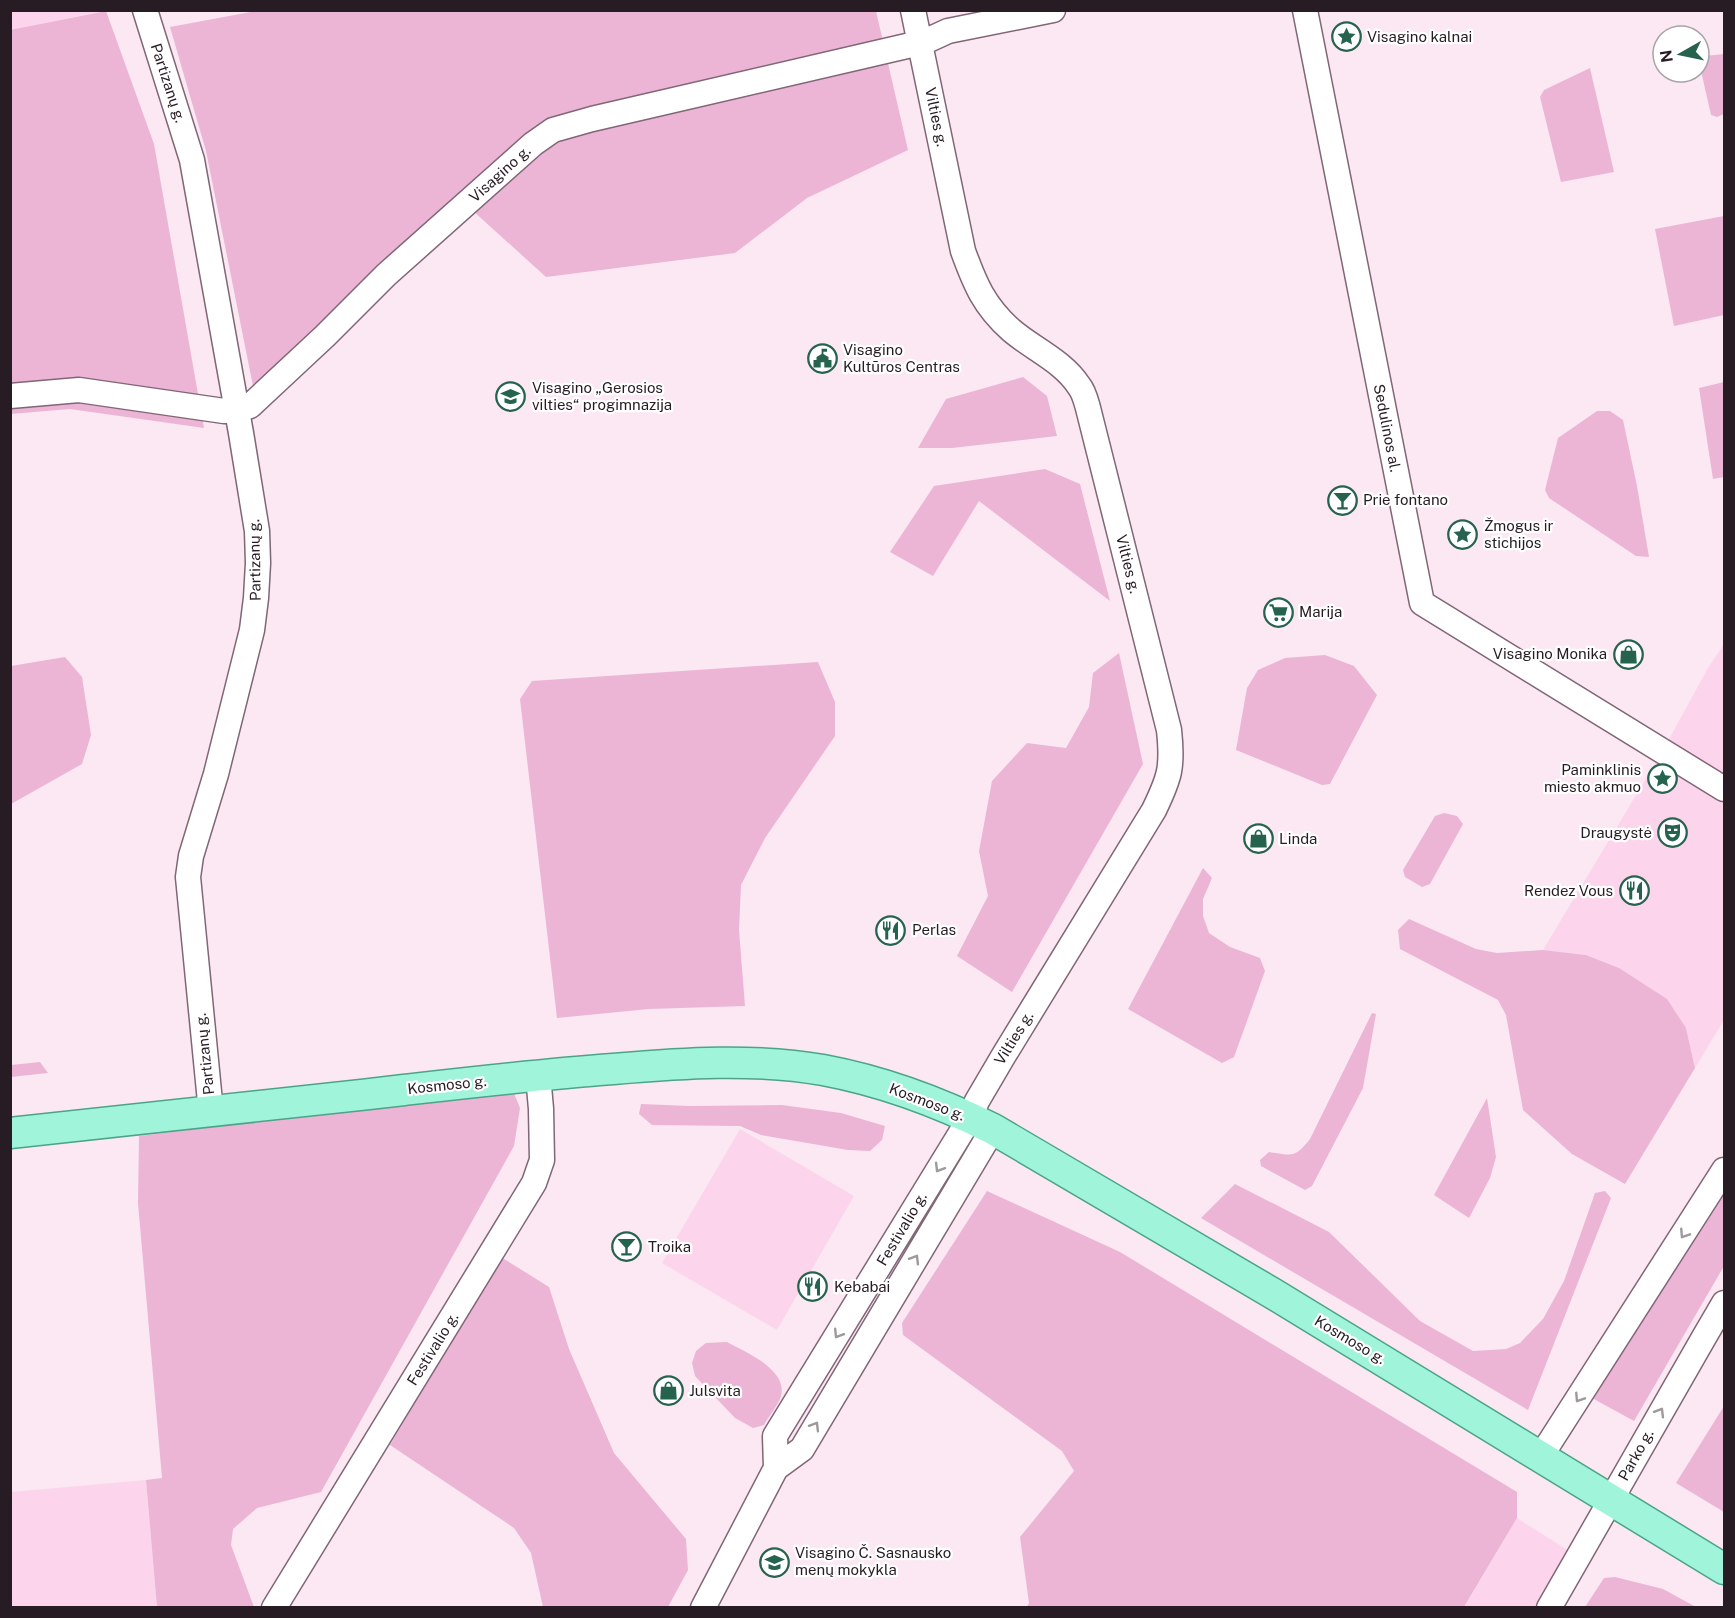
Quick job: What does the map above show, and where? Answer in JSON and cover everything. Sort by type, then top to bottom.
[{"type":"main road","name":"Kosmoso g.","points":[[10,1133],[538,1075],[690,1062],[762,1064],[820,1070],[853,1077],[896,1089],[981,1123],[1262,1287],[1725,1569]]},
{"type":"street","name":"Partizanų g.","points":[[145,10],[192,160],[257,531],[258,563],[252,630],[216,774],[191,856],[188,877],[211,1112]]},
{"type":"street","name":"Vilties g.","points":[[913,10],[963,251],[975,285],[993,311],[1011,330],[1062,367],[1080,387],[1088,408],[1167,720],[1172,754],[1168,780],[1154,810],[976,1101],[981,1123]]},
{"type":"street","name":"Visagino g.","points":[[237,410],[250,406],[386,276],[533,144],[553,130],[679,98],[920,43],[948,31],[1053,10]]},
{"type":"street","name":"Sedulinos al.","points":[[1305,10],[1422,603],[1725,789]]},
{"type":"street","points":[[10,396],[79,390],[202,409],[237,410]]},
{"type":"street","name":"Festivalio g.","points":[[274,1608],[534,1183],[542,1160],[538,1075]]},
{"type":"street","name":"Festivalio g.","points":[[703,1608],[776,1468],[775,1436],[981,1123]]},
{"type":"street","points":[[1541,1456],[1725,1170]]},
{"type":"street","name":"Parko g.","points":[[1549,1608],[1725,1303]]},
{"type":"shaded area","points":[[11,10],[104,11],[11,30]]},
{"type":"shaded area","points":[[261,10],[876,11],[908,150],[807,198],[735,253],[546,277],[472,210],[259,416],[206,151],[170,27]]},
{"type":"shaded area","points":[[106,11],[154,144],[204,428],[70,409],[11,414],[10,30]]},
{"type":"shaded area","points":[[1724,54],[1724,114],[1717,117],[1711,115],[1704,84],[1711,84],[1711,55]]},
{"type":"shaded area","points":[[1590,68],[1614,172],[1561,182],[1540,97],[1544,90]]},
{"type":"shaded area","points":[[1724,216],[1724,315],[1674,326],[1655,229]]},
{"type":"shaded area","points":[[1023,377],[1047,396],[1057,436],[952,448],[918,448],[946,399]]},
{"type":"shaded area","points":[[1724,382],[1724,477],[1713,479],[1699,388]]},
{"type":"shaded area","points":[[1597,411],[1610,411],[1623,420],[1649,557],[1636,556],[1549,498],[1545,490],[1558,438]]},
{"type":"shaded area","points":[[1045,469],[1080,484],[1110,601],[979,501],[933,576],[890,552],[934,486]]},
{"type":"shaded area","points":[[1724,644],[1724,1020],[1695,1068],[1686,1028],[1619,968],[1586,955],[1543,950]]},
{"type":"shaded area","points":[[1119,653],[1143,764],[1012,992],[957,956],[988,896],[979,851],[992,781],[1027,743],[1066,748],[1089,707],[1093,673]]},
{"type":"shaded area","points":[[1325,655],[1354,666],[1377,695],[1330,784],[1322,785],[1236,750],[1247,688],[1258,670],[1285,658]]},
{"type":"shaded area","points":[[65,657],[82,677],[91,735],[82,764],[11,804],[11,666]]},
{"type":"shaded area","points":[[818,662],[835,702],[835,736],[765,838],[741,885],[739,930],[745,1006],[649,1009],[557,1018],[520,699],[532,681]]},
{"type":"shaded area","points":[[1444,813],[1457,816],[1463,824],[1430,884],[1422,887],[1405,877],[1403,870],[1435,816]]},
{"type":"shaded area","points":[[1203,868],[1212,878],[1203,899],[1203,916],[1209,933],[1230,947],[1260,958],[1265,971],[1234,1057],[1222,1063],[1128,1009]]},
{"type":"shaded area","points":[[1409,919],[1476,949],[1497,953],[1543,950],[1586,955],[1619,968],[1667,999],[1686,1028],[1695,1068],[1625,1184],[1572,1154],[1523,1110],[1506,1015],[1498,1000],[1400,949],[1398,930]]},
{"type":"shaded area","points":[[1372,1013],[1376,1014],[1363,1088],[1312,1186],[1305,1190],[1261,1166],[1260,1160],[1269,1152],[1296,1153],[1310,1139]]},
{"type":"shaded area","points":[[40,1062],[48,1073],[11,1077],[11,1065]]},
{"type":"shaded area","points":[[513,1091],[520,1108],[514,1146],[321,1492],[257,1508],[233,1529],[231,1545],[254,1607],[157,1607],[146,1480],[162,1478],[138,1203],[139,1136]]},
{"type":"shaded area","points":[[1487,1098],[1496,1157],[1490,1178],[1469,1218],[1434,1195]]},
{"type":"shaded area","points":[[641,1104],[782,1105],[841,1113],[885,1126],[882,1140],[870,1151],[848,1150],[761,1135],[740,1126],[652,1125],[639,1114]]},
{"type":"shaded area","points":[[740,1129],[854,1196],[777,1330],[662,1263]]},
{"type":"shaded area","points":[[1235,1184],[1329,1232],[1420,1321],[1473,1351],[1506,1349],[1520,1343],[1543,1319],[1564,1281],[1595,1193],[1605,1191],[1611,1198],[1528,1410],[1201,1218]]},
{"type":"shaded area","points":[[1724,1188],[1724,1266],[1634,1421],[1592,1398]]},
{"type":"shaded area","points":[[987,1191],[1120,1252],[1517,1492],[1517,1518],[1464,1607],[1027,1607],[1029,1603],[1020,1537],[1074,1471],[1062,1451],[903,1335],[902,1323]]},
{"type":"shaded area","points":[[501,1257],[549,1287],[569,1349],[614,1453],[686,1539],[688,1570],[668,1607],[543,1607],[531,1553],[514,1528],[390,1445]]},
{"type":"shaded area","points":[[727,1342],[754,1356],[772,1370],[778,1378],[781,1396],[764,1425],[753,1428],[735,1418],[695,1376],[692,1363],[696,1351],[706,1343]]},
{"type":"shaded area","points":[[1724,1406],[1724,1512],[1676,1483]]},
{"type":"shaded area","points":[[146,1480],[157,1607],[11,1608],[11,1492]]},
{"type":"shaded area","points":[[1517,1518],[1572,1553],[1538,1607],[1464,1608]]},
{"type":"shaded area","points":[[1615,1577],[1663,1589],[1696,1607],[1585,1607],[1604,1578]]},
{"type":"place","name":"Visagino kalnai","points":[[1346,37]]},
{"type":"place","name":"Visagino Kultūros Centras","points":[[822,359]]},
{"type":"place","name":"Visagino „Gerosios vilties“ progimnazija","points":[[511,397]]},
{"type":"place","name":"Prie fontano","points":[[1342,500]]},
{"type":"place","name":"Žmogus ir stichijos","points":[[1463,535]]},
{"type":"place","name":"Marija","points":[[1278,612]]},
{"type":"place","name":"Visagino Monika","points":[[1628,654]]},
{"type":"place","name":"Paminklinis miesto akmuo","points":[[1662,779]]},
{"type":"place","name":"Draugystė","points":[[1673,833]]},
{"type":"place","name":"Linda","points":[[1258,839]]},
{"type":"place","name":"Rendez Vous","points":[[1634,891]]},
{"type":"place","name":"Perlas","points":[[891,930]]},
{"type":"place","name":"Troika","points":[[627,1247]]},
{"type":"place","name":"Kebabai","points":[[813,1287]]},
{"type":"place","name":"Julsvita","points":[[668,1391]]},
{"type":"place","name":"Visagino Č. Sasnausko menų mokykla","points":[[774,1562]]}]
